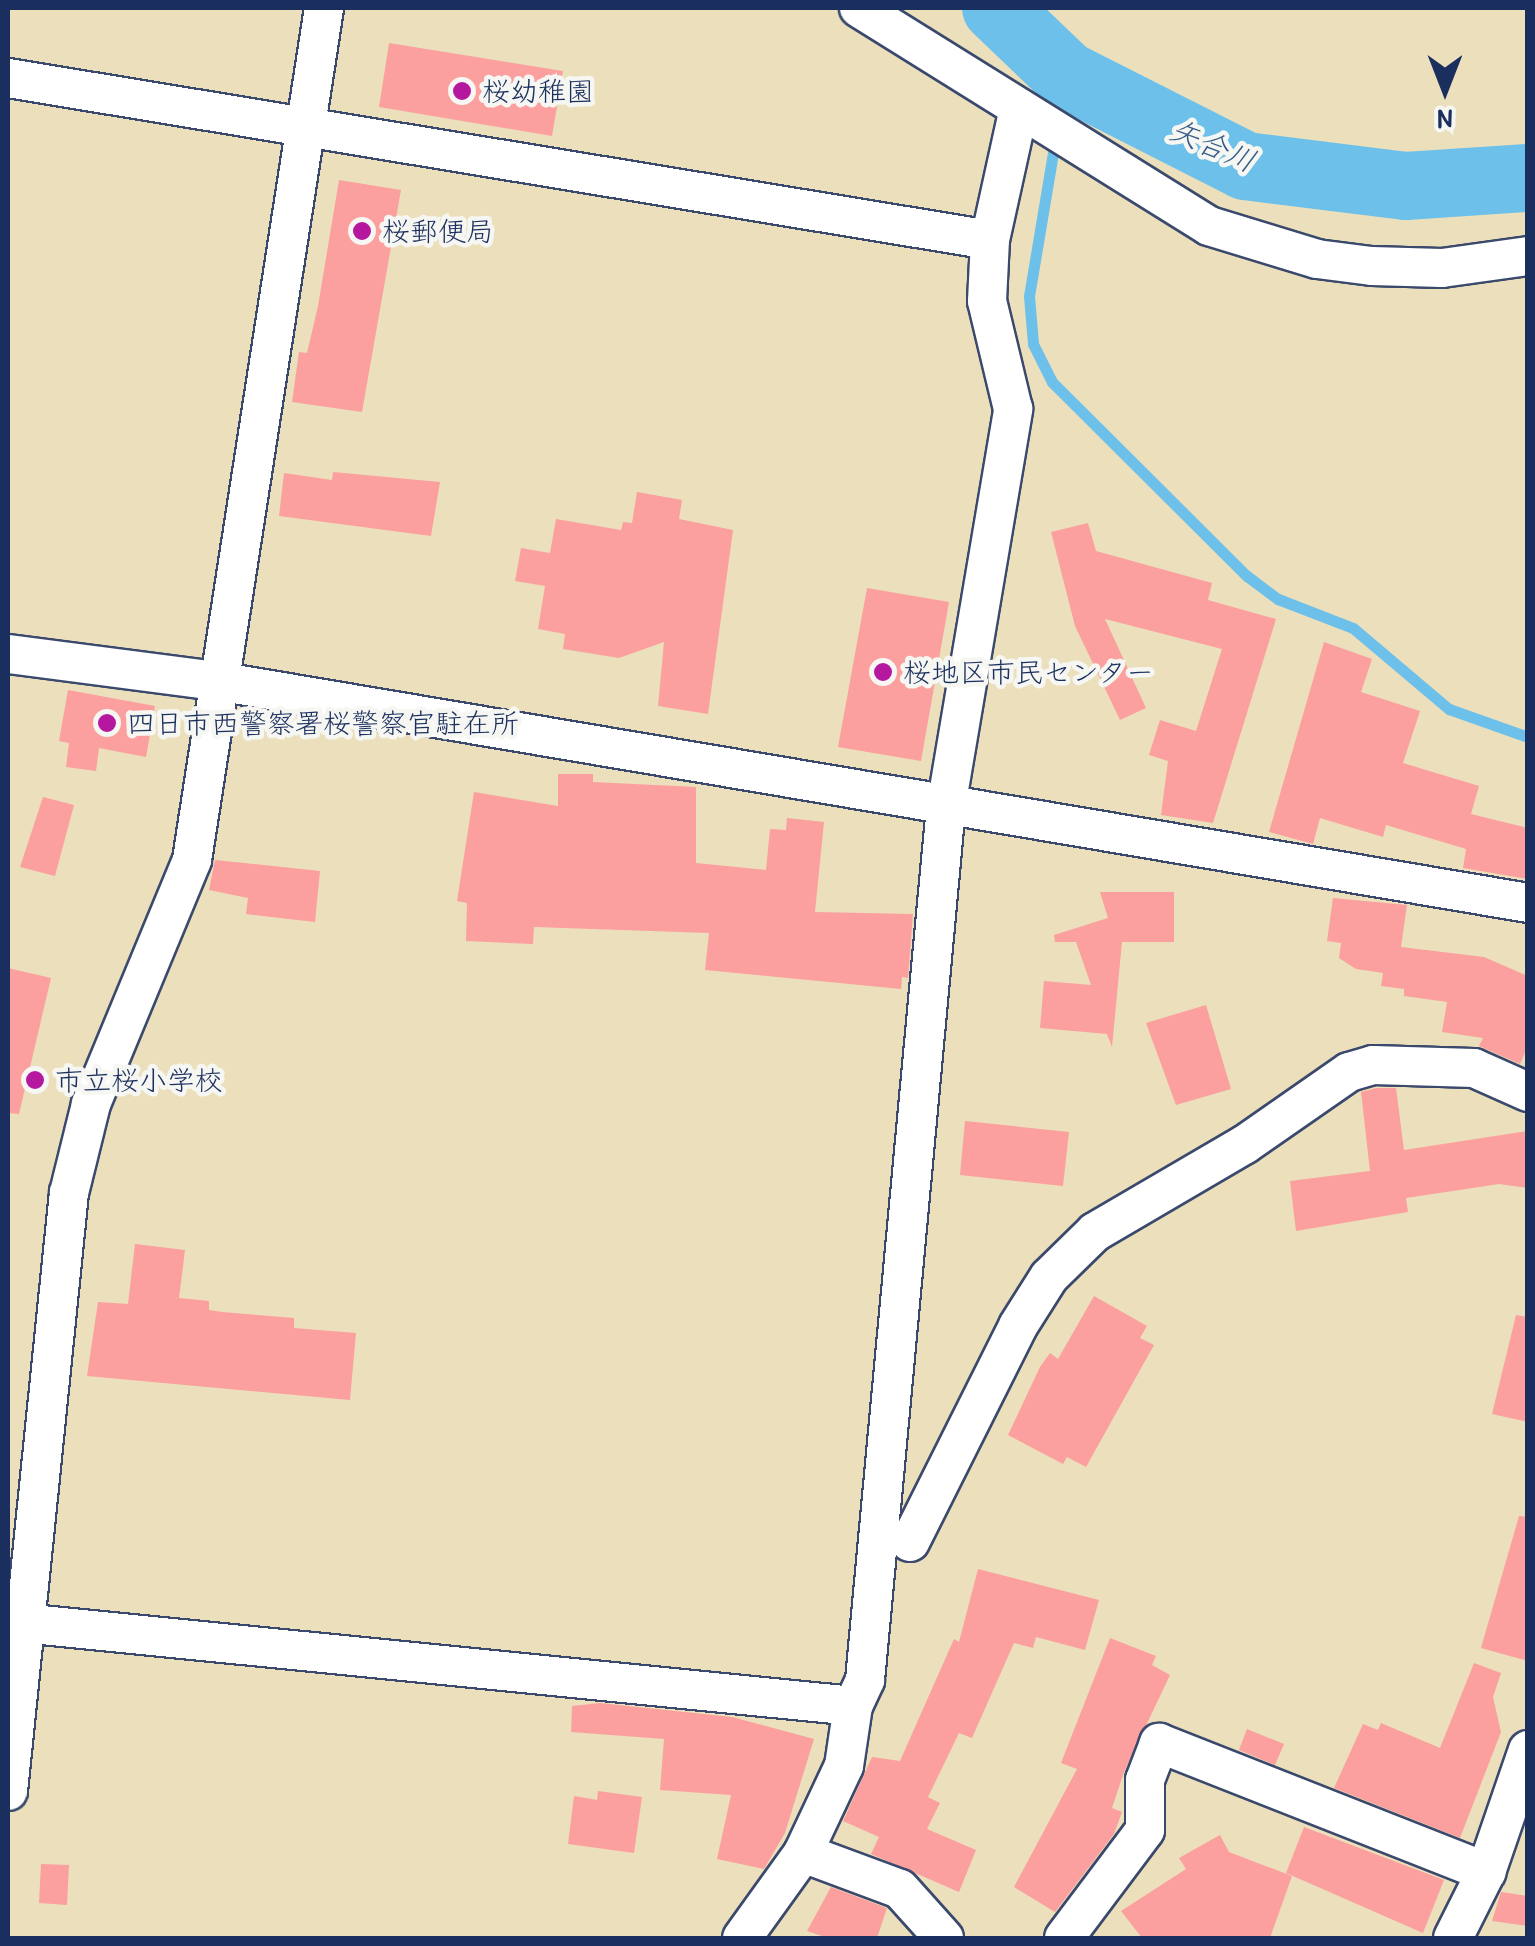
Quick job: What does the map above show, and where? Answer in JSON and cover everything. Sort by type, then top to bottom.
[{"type":"street","points":[[8,1791],[18,1617],[73,1176],[91,1104],[192,860],[224,682],[324,8]]},
{"type":"street","points":[[860,8],[1209,226],[1317,259],[1442,268],[1528,256]]},
{"type":"street","points":[[8,78],[990,240]]},
{"type":"street","points":[[742,1938],[803,1854],[844,1766],[853,1706],[865,1680],[946,806],[1012,409],[987,301],[990,240],[1026,112]]},
{"type":"street","points":[[8,654],[224,682],[1528,902]]},
{"type":"street","points":[[910,1542],[1018,1326],[1049,1278],[1094,1232],[1244,1145],[1348,1072],[1373,1064],[1474,1068],[1528,1092]]},
{"type":"street","points":[[18,1617],[853,1706]]},
{"type":"street","points":[[1064,1938],[1145,1830],[1146,1780],[1159,1743],[1486,1872]]},
{"type":"street","points":[[1460,1938],[1486,1872],[1514,1838],[1528,1750]]},
{"type":"street","points":[[803,1854],[900,1889],[944,1938]]},
{"type":"building","points":[[389,43],[563,71],[552,136],[379,107]]},
{"type":"building","points":[[339,180],[401,190],[362,412],[292,402],[299,352],[307,353],[318,306]]},
{"type":"building","points":[[333,472],[440,482],[431,536],[279,516],[284,473],[332,480]]},
{"type":"building","points":[[637,492],[682,500],[679,519],[733,530],[708,714],[658,706],[664,642],[619,658],[563,649],[565,634],[538,629],[545,586],[515,581],[521,548],[550,553],[556,519],[621,530],[623,522],[632,523]]},
{"type":"building","points":[[1088,523],[1096,551],[1212,583],[1208,600],[1276,619],[1213,823],[1161,815],[1168,761],[1149,755],[1160,720],[1196,731],[1222,649],[1105,619],[1146,708],[1120,720],[1075,626],[1051,532]]},
{"type":"building","name":"桜地区市民センター","points":[[867,588],[949,602],[921,761],[838,747]]},
{"type":"building","points":[[1324,642],[1372,659],[1361,692],[1420,711],[1403,763],[1479,786],[1471,814],[1528,828],[1528,879],[1463,868],[1466,849],[1386,825],[1383,837],[1320,818],[1313,844],[1269,832]]},
{"type":"building","name":"四日市西警察署桜警察官駐在所","points":[[68,690],[155,706],[146,757],[99,748],[96,771],[66,767],[69,743],[59,741]]},
{"type":"building","points":[[558,774],[593,774],[593,782],[696,787],[696,863],[766,870],[770,829],[786,830],[787,818],[824,822],[815,912],[913,914],[908,978],[902,977],[901,989],[705,970],[709,933],[534,927],[533,944],[466,941],[467,903],[457,901],[474,792],[558,806]]},
{"type":"building","points":[[43,797],[74,805],[55,876],[20,867]]},
{"type":"building","points":[[215,860],[320,871],[315,922],[246,914],[248,898],[209,890]]},
{"type":"building","points":[[1100,892],[1174,892],[1174,942],[1122,942],[1112,1047],[1107,1034],[1040,1028],[1044,981],[1091,985],[1076,942],[1055,942],[1054,935],[1108,918]]},
{"type":"building","points":[[1333,898],[1407,905],[1401,947],[1484,957],[1528,976],[1528,1046],[1520,1064],[1479,1046],[1483,1038],[1442,1032],[1447,1002],[1404,996],[1404,989],[1381,986],[1383,973],[1356,969],[1339,958],[1341,943],[1327,941]]},
{"type":"building","points":[[8,968],[51,978],[19,1114],[8,1113]]},
{"type":"building","points":[[1206,1005],[1231,1089],[1176,1105],[1146,1023]]},
{"type":"building","points":[[1396,1088],[1404,1150],[1528,1131],[1528,1188],[1499,1184],[1406,1198],[1408,1212],[1296,1231],[1290,1181],[1370,1171],[1361,1092]]},
{"type":"building","points":[[965,1121],[1069,1132],[1063,1186],[960,1175]]},
{"type":"building","points":[[135,1244],[185,1250],[179,1298],[209,1301],[209,1310],[294,1318],[294,1328],[356,1333],[350,1400],[87,1376],[98,1302],[128,1304]]},
{"type":"building","points":[[1094,1296],[1147,1326],[1140,1338],[1154,1345],[1086,1467],[1067,1457],[1063,1464],[1008,1435],[1040,1367],[1050,1353],[1058,1359]]},
{"type":"building","points":[[1516,1315],[1528,1317],[1528,1422],[1492,1414]]},
{"type":"building","points":[[1519,1516],[1528,1517],[1528,1661],[1481,1648]]},
{"type":"building","points":[[978,1569],[1099,1600],[1085,1650],[1036,1637],[1033,1648],[1014,1643],[972,1738],[959,1733],[928,1797],[940,1803],[927,1829],[976,1850],[959,1892],[871,1854],[879,1837],[843,1821],[872,1757],[900,1761],[954,1639],[959,1642]]},
{"type":"building","points":[[1110,1638],[1156,1656],[1152,1665],[1170,1675],[1124,1772],[1112,1808],[1122,1812],[1114,1834],[1055,1912],[1014,1887],[1077,1769],[1061,1763]]},
{"type":"building","points":[[1474,1663],[1501,1673],[1493,1697],[1501,1732],[1460,1838],[1334,1788],[1363,1724],[1378,1730],[1381,1723],[1440,1748]]},
{"type":"building","points":[[600,1703],[732,1717],[814,1739],[785,1833],[764,1869],[717,1859],[731,1795],[660,1790],[664,1739],[571,1732],[572,1706]]},
{"type":"building","points":[[1247,1729],[1284,1744],[1275,1765],[1239,1750]]},
{"type":"building","points":[[598,1791],[642,1797],[634,1853],[568,1844],[574,1796],[597,1800]]},
{"type":"building","points":[[1304,1827],[1444,1880],[1423,1933],[1286,1873]]},
{"type":"building","points":[[1220,1835],[1229,1852],[1292,1876],[1270,1938],[1142,1938],[1121,1911],[1186,1869],[1179,1858]]},
{"type":"building","points":[[41,1864],[69,1865],[67,1905],[39,1903]]},
{"type":"building","points":[[831,1887],[887,1908],[877,1938],[828,1938],[807,1931]]},
{"type":"building","points":[[1501,1892],[1528,1896],[1528,1926],[1492,1921]]},
{"type":"waterway","name":"矢合川","points":[[996,8],[1066,75],[1245,166],[1406,186],[1528,178]]},
{"type":"waterway","points":[[1066,75],[1029,296],[1033,344],[1052,382],[1247,576],[1278,599],[1353,628],[1449,709],[1528,737]]},
{"type":"place","name":"桜幼稚園","points":[[462,91]]},
{"type":"place","name":"桜郵便局","points":[[362,231]]},
{"type":"place","name":"桜地区市民センター","points":[[883,672]]},
{"type":"place","name":"四日市西警察署桜警察官駐在所","points":[[107,723]]},
{"type":"place","name":"市立桜小学校","points":[[35,1080]]}]
